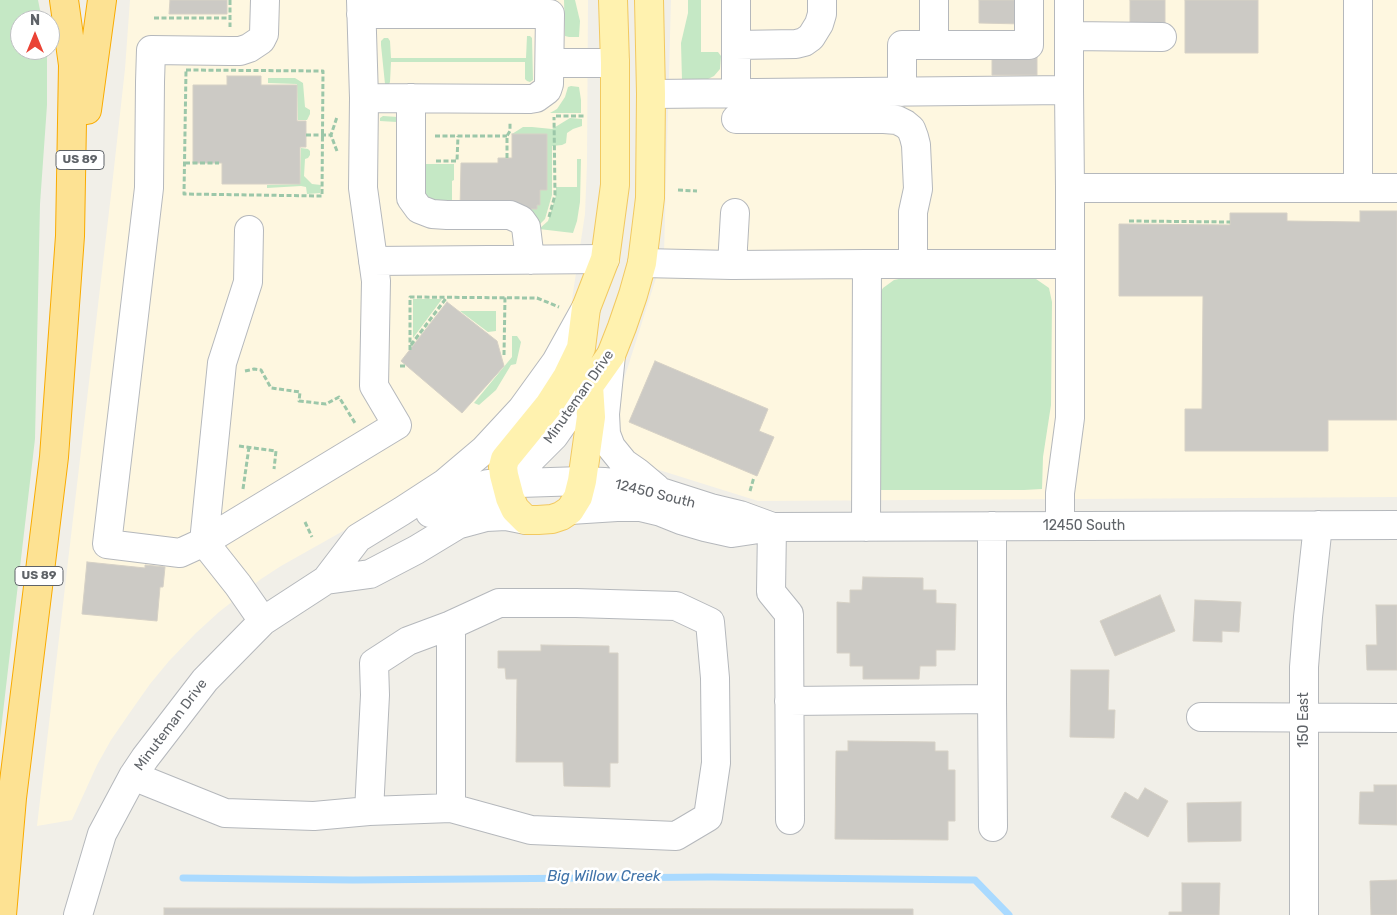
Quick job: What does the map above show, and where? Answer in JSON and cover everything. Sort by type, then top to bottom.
[{"type":"highway","points":[[64,0],[73,65],[70,236]]},
{"type":"highway","name":"US 89","points":[[2,915],[12,798],[54,457],[70,236],[102,0]]},
{"type":"main road","name":"Minuteman Drive","points":[[574,308],[605,259],[614,185],[615,63],[613,0]]},
{"type":"main road","name":"Minuteman Drive","points":[[589,386],[611,355],[633,295],[642,263],[650,198],[652,94],[649,0]]},
{"type":"main road","points":[[574,308],[581,348],[549,405],[505,459],[503,467],[506,484],[515,509],[526,520],[552,519],[570,510],[578,497],[591,417],[589,386]]},
{"type":"street","points":[[265,0],[264,34],[261,40],[249,48],[240,51],[151,50],[149,188],[107,544],[180,553],[204,542],[397,425],[374,386],[376,281],[363,188],[364,98],[361,7],[550,14],[550,63],[547,90],[536,98],[364,98]]},
{"type":"street","points":[[736,0],[736,106]]},
{"type":"street","points":[[736,45],[796,44],[804,42],[811,38],[819,24],[822,14],[822,0]]},
{"type":"street","points":[[934,0],[934,44]]},
{"type":"street","points":[[902,92],[902,44],[1029,45],[1029,0]]},
{"type":"street","points":[[1060,526],[1060,493],[1070,418],[1069,0]]},
{"type":"street","points":[[1358,0],[1358,188]]},
{"type":"street","points":[[1069,36],[1162,37]]},
{"type":"street","points":[[550,63],[615,63]]},
{"type":"street","points":[[736,106],[902,92],[1070,90]]},
{"type":"street","points":[[652,94],[736,106],[897,120],[906,124],[911,129],[916,145],[918,189],[913,212],[913,264]]},
{"type":"street","points":[[411,98],[411,198],[419,209],[432,214],[447,215],[510,215],[522,220],[526,227],[528,249]]},
{"type":"street","points":[[1070,188],[1397,188]]},
{"type":"street","points":[[732,265],[735,212]]},
{"type":"street","points":[[249,230],[248,282],[222,362],[204,542],[238,585],[263,621]]},
{"type":"street","points":[[373,261],[528,249],[605,259]]},
{"type":"street","points":[[642,263],[732,265],[1070,264]]},
{"type":"street","points":[[866,527],[867,264]]},
{"type":"street","name":"Minuteman Drive","points":[[78,915],[102,834],[133,776],[205,680],[263,621],[326,580],[358,538],[445,483],[484,450],[522,409],[556,362],[574,308]]},
{"type":"street","points":[[611,355],[605,414],[606,434],[611,447],[624,463],[638,472],[661,492]]},
{"type":"street","name":"Minuteman Drive","points":[[326,580],[370,574],[416,550],[459,524],[506,484],[554,436],[589,386]]},
{"type":"street","name":"12450 South","points":[[358,538],[402,529],[475,488],[488,484],[582,481],[624,484],[661,492],[711,508],[740,514],[772,527]]},
{"type":"street","name":"12450 South","points":[[570,510],[617,507],[640,508],[661,512],[681,520],[732,533],[772,527],[1397,525]]},
{"type":"street","points":[[459,524],[486,517],[506,516],[526,520]]},
{"type":"street","points":[[992,526],[992,827]]},
{"type":"street","name":"150 East","points":[[1304,915],[1304,667],[1318,526]]},
{"type":"street","points":[[772,527],[771,592],[789,614],[790,820]]},
{"type":"street","points":[[133,776],[226,813],[314,816],[370,811],[451,808],[531,830],[676,836],[708,817],[716,763],[715,678],[710,622],[676,606],[499,603],[451,625],[408,641],[374,663],[375,695],[370,811]]},
{"type":"street","points":[[451,625],[451,808]]},
{"type":"street","points":[[789,701],[992,698]]},
{"type":"street","points":[[1201,717],[1397,718]]},
{"type":"path","points":[[154,18],[230,18]]},
{"type":"path","points":[[186,70],[323,71],[323,135],[322,196],[184,194],[186,70]]},
{"type":"path","points":[[528,249],[548,218],[555,195],[554,116]]},
{"type":"path","points":[[306,135],[331,135]]},
{"type":"path","points":[[432,136],[507,136]]},
{"type":"path","points":[[436,161],[457,160],[458,136]]},
{"type":"path","points":[[549,158],[555,158]]},
{"type":"path","points":[[185,163],[220,163]]},
{"type":"path","points":[[678,190],[697,191]]},
{"type":"path","points":[[1129,222],[1230,222]]},
{"type":"path","points":[[447,297],[410,348],[410,297],[447,297],[504,297],[537,298],[574,308]]},
{"type":"path","points":[[504,297],[504,355]]},
{"type":"path","points":[[239,375],[249,370],[261,370],[274,390],[300,392],[299,401],[326,404]]},
{"type":"path","points":[[235,445],[276,451],[273,474]]},
{"type":"path","points":[[750,491],[754,477]]},
{"type":"path","points":[[305,522],[312,537]]},
{"type":"shaded area","points":[[130,0],[588,0],[585,214],[571,306],[564,323],[531,381],[462,459],[352,526],[281,566],[219,612],[169,661],[150,684],[111,740],[97,765],[72,820],[37,826],[112,186],[125,69]]},
{"type":"shaded area","points":[[671,0],[1397,0],[1397,497],[758,501],[640,464],[620,444],[617,398],[664,253]]},
{"type":"green space","points":[[0,0],[38,0],[40,10],[10,10],[10,60],[47,60],[47,105],[40,204],[35,439],[0,738]]},
{"type":"green space","points":[[564,0],[575,0],[580,21],[579,37],[565,36]]},
{"type":"green space","points":[[688,0],[701,0],[701,52],[718,52],[721,56],[720,69],[714,76],[706,80],[682,80],[681,43],[688,13]]},
{"type":"green space","points":[[527,36],[532,38],[533,80],[530,82],[525,79],[525,62],[391,62],[390,82],[385,84],[381,45],[381,41],[384,38],[388,38],[390,41],[391,58],[526,58]]},
{"type":"green space","points":[[268,78],[295,78],[303,83],[305,107],[310,110],[307,120],[298,120],[297,84],[268,83]]},
{"type":"green space","points":[[568,87],[579,87],[581,113],[550,113],[557,109],[565,97]]},
{"type":"green space","points":[[383,116],[398,117],[397,122],[380,121],[380,118]]},
{"type":"green space","points":[[570,118],[582,119],[582,126],[567,133],[566,143],[552,146],[552,195],[545,219],[538,226],[525,209],[537,209],[537,205],[540,205],[540,190],[547,190],[547,134],[512,134],[523,127],[552,129]]},
{"type":"green space","points":[[301,148],[310,151],[310,155],[305,159],[304,176],[312,184],[321,185],[320,193],[307,194],[306,187],[301,186],[267,188],[267,185],[300,184]]},
{"type":"green space","points":[[577,159],[581,159],[580,202],[573,233],[539,229],[548,221],[556,195],[556,187],[577,187]]},
{"type":"green space","points":[[423,164],[454,164],[452,209],[426,202],[415,178]]},
{"type":"green space","points":[[908,277],[1028,278],[1036,279],[1049,288],[1052,302],[1051,405],[1043,457],[1042,489],[878,490],[880,293],[883,288],[894,280]]},
{"type":"green space","points":[[413,299],[442,299],[413,338]]},
{"type":"green space","points":[[460,311],[496,311],[496,331],[488,332]]},
{"type":"green space","points":[[512,336],[517,336],[521,342],[516,364],[511,365],[496,390],[479,405],[474,403],[512,357]]},
{"type":"building","points":[[170,0],[227,0],[227,14],[169,14]]},
{"type":"building","points":[[979,0],[1023,0],[1023,24],[979,23]]},
{"type":"building","points":[[1130,0],[1165,0],[1165,23],[1130,23]]},
{"type":"building","points":[[1185,0],[1258,0],[1258,53],[1185,53]]},
{"type":"building","points":[[992,57],[1037,57],[1037,75],[992,75]]},
{"type":"building","points":[[227,76],[261,76],[261,85],[297,85],[297,121],[306,121],[306,147],[300,147],[300,184],[222,184],[222,163],[193,163],[193,85],[227,85]]},
{"type":"building","points":[[512,134],[547,134],[547,190],[540,190],[540,205],[537,205],[537,209],[460,209],[461,163],[498,163],[498,158],[512,158]]},
{"type":"building","points":[[1360,211],[1397,211],[1397,420],[1328,420],[1328,451],[1185,451],[1185,409],[1202,409],[1203,296],[1119,296],[1119,224],[1230,225],[1230,213],[1287,213],[1287,221],[1360,222]]},
{"type":"building","points":[[447,302],[497,341],[504,366],[462,413],[401,361]]},
{"type":"building","points":[[655,361],[768,409],[759,431],[774,437],[757,476],[629,422]]},
{"type":"building","points":[[87,562],[145,568],[145,565],[165,567],[163,587],[160,587],[157,621],[82,614]]},
{"type":"building","points":[[863,577],[923,578],[923,590],[936,590],[936,603],[956,604],[955,650],[936,650],[936,666],[920,666],[919,679],[863,679],[863,666],[850,666],[850,653],[837,653],[837,602],[850,603],[850,590],[862,590]]},
{"type":"building","points":[[1160,595],[1175,631],[1115,656],[1100,621]]},
{"type":"building","points":[[1195,600],[1241,602],[1239,632],[1222,631],[1222,642],[1193,641]]},
{"type":"building","points":[[1376,605],[1397,605],[1397,670],[1367,670],[1366,645],[1377,645]]},
{"type":"building","points":[[541,645],[609,646],[609,653],[618,653],[618,763],[610,763],[610,787],[564,786],[563,762],[516,762],[517,679],[506,679],[505,668],[498,668],[498,651],[541,651]]},
{"type":"building","points":[[1071,670],[1109,670],[1108,710],[1115,710],[1114,738],[1070,737]]},
{"type":"building","points":[[848,741],[935,742],[935,751],[948,751],[948,770],[955,770],[955,821],[948,821],[948,840],[835,839],[836,751],[848,751]]},
{"type":"building","points":[[1374,785],[1397,785],[1397,825],[1359,824],[1360,792],[1374,792]]},
{"type":"building","points":[[1145,788],[1168,801],[1148,837],[1111,817],[1125,792],[1138,800]]},
{"type":"building","points":[[1241,802],[1241,841],[1188,842],[1187,803]]},
{"type":"building","points":[[1397,880],[1397,915],[1371,915],[1370,881]]},
{"type":"building","points":[[1182,883],[1220,883],[1219,915],[1169,915],[1169,912],[1182,912]]},
{"type":"building","points":[[164,908],[913,909],[913,915],[164,915]]},
{"type":"waterway","name":"Big Willow Creek","points":[[183,878],[353,880],[712,877],[975,880],[1009,915]]}]
